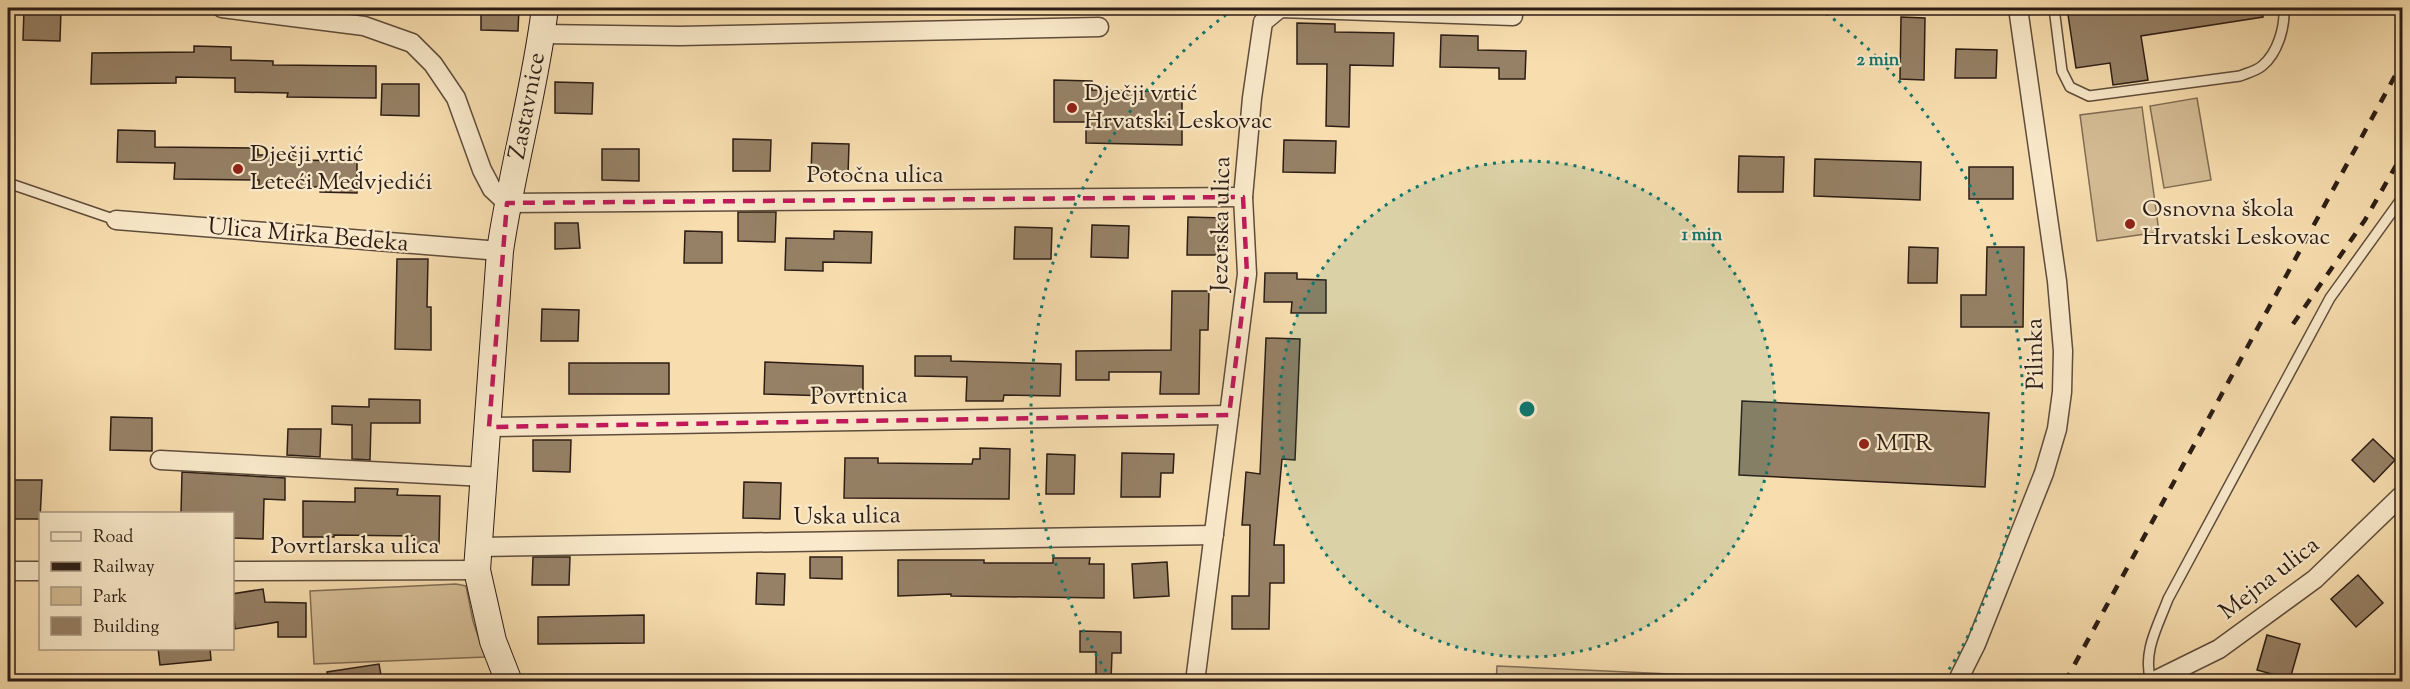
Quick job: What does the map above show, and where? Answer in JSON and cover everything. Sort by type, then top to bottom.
[{"type":"main road","name":"Zastavnice","points":[[507,203],[521,144],[545,8]]},
{"type":"main road","points":[[507,203],[500,251],[479,558],[493,641],[509,681]]},
{"type":"street","points":[[222,8],[364,26],[412,43],[433,64],[456,98],[482,170],[492,189],[507,203]]},
{"type":"street","name":"Jezerska ulica","points":[[1195,681],[1247,274],[1243,198],[1252,98],[1263,22],[1280,8],[1513,16]]},
{"type":"street","name":"Pilinka","points":[[1957,681],[1976,644],[2044,473],[2057,429],[2062,392],[2063,351],[2057,280],[2018,8]]},
{"type":"street","points":[[542,34],[680,36],[1099,27]]},
{"type":"street","name":"Potočna ulica","points":[[507,203],[1243,198]]},
{"type":"street","name":"Ulica Mirka Bedeka","points":[[116,220],[500,251]]},
{"type":"street","name":"Povrtnica","points":[[489,427],[1229,415]]},
{"type":"street","points":[[160,460],[485,477]]},
{"type":"street","name":"Mejna ulica","points":[[2151,681],[2219,649],[2315,579],[2403,495]]},
{"type":"street","name":"Uska ulica","points":[[479,558],[1214,535]]},
{"type":"street","name":"Povrtlarska ulica","points":[[234,571],[479,558]]},
{"type":"street","points":[[8,572],[39,571]]},
{"type":"lane","points":[[2054,8],[2062,71],[2070,87],[2089,96],[2240,76],[2262,67],[2273,53],[2285,22],[2284,8]]},
{"type":"lane","points":[[8,183],[116,220]]},
{"type":"lane","points":[[2151,681],[2148,672],[2148,648],[2169,598],[2330,298],[2403,198]]},
{"type":"highlighted area","points":[[1243,197],[1247,274],[1229,415],[489,427],[507,203]]},
{"type":"green space","points":[[2197,98],[2211,180],[2164,188],[2150,106]]},
{"type":"green space","points":[[2142,107],[2159,232],[2097,241],[2080,115]]},
{"type":"green space","points":[[456,584],[466,586],[473,621],[485,657],[314,664],[310,591]]},
{"type":"green space","points":[[1497,666],[1823,681],[1496,682]]},
{"type":"building","points":[[481,8],[519,8],[518,31],[481,30]]},
{"type":"building","points":[[2067,8],[2262,8],[2263,17],[2141,36],[2148,80],[2113,85],[2110,63],[2076,68]]},
{"type":"building","points":[[24,9],[61,9],[60,41],[23,40]]},
{"type":"building","points":[[1901,17],[1925,18],[1924,80],[1900,79]]},
{"type":"building","points":[[1297,23],[1335,24],[1335,32],[1394,33],[1393,66],[1350,65],[1349,127],[1326,126],[1327,64],[1297,64]]},
{"type":"building","points":[[1441,35],[1478,36],[1478,50],[1526,51],[1525,79],[1499,79],[1499,68],[1440,67]]},
{"type":"building","points":[[194,46],[231,47],[231,60],[273,61],[273,65],[376,66],[376,98],[287,97],[288,93],[235,92],[235,78],[176,77],[176,83],[91,84],[92,53],[194,52]]},
{"type":"building","points":[[1956,49],[1997,50],[1996,78],[1955,78]]},
{"type":"building","points":[[1054,80],[1092,81],[1092,90],[1182,92],[1182,145],[1086,143],[1086,122],[1054,122]]},
{"type":"building","points":[[555,82],[593,83],[592,114],[555,113]]},
{"type":"building","points":[[382,84],[419,84],[419,116],[381,115]]},
{"type":"building","points":[[118,130],[155,131],[155,147],[258,148],[258,155],[296,155],[296,160],[357,161],[357,193],[320,192],[320,187],[259,186],[259,180],[174,179],[175,163],[117,162]]},
{"type":"building","points":[[733,139],[771,140],[770,171],[733,171]]},
{"type":"building","points":[[1284,140],[1336,141],[1335,173],[1283,172]]},
{"type":"building","points":[[812,143],[849,144],[848,175],[811,175]]},
{"type":"building","points":[[602,149],[639,149],[639,181],[602,180]]},
{"type":"building","points":[[1739,156],[1784,157],[1783,192],[1738,192]]},
{"type":"building","points":[[1815,159],[1921,162],[1920,200],[1814,196]]},
{"type":"building","points":[[1969,167],[2013,167],[2013,199],[1969,199]]},
{"type":"building","points":[[738,212],[776,212],[775,242],[738,241]]},
{"type":"building","points":[[1188,217],[1225,218],[1224,255],[1187,255]]},
{"type":"building","points":[[555,223],[578,223],[580,248],[555,249]]},
{"type":"building","points":[[1092,225],[1129,226],[1128,258],[1091,257]]},
{"type":"building","points":[[1015,227],[1052,228],[1051,259],[1014,259]]},
{"type":"building","points":[[685,231],[722,232],[722,263],[684,263]]},
{"type":"building","points":[[834,231],[872,232],[871,263],[823,262],[823,271],[785,270],[786,238],[834,239]]},
{"type":"building","points":[[1909,247],[1938,248],[1937,283],[1908,283]]},
{"type":"building","points":[[1987,247],[2024,247],[2023,327],[1961,327],[1961,295],[1986,295]]},
{"type":"building","points":[[397,259],[428,259],[427,307],[431,307],[431,350],[395,349]]},
{"type":"building","points":[[1265,273],[1297,273],[1297,279],[1326,280],[1326,313],[1291,313],[1292,302],[1264,302]]},
{"type":"building","points":[[1172,291],[1209,291],[1208,330],[1200,330],[1199,394],[1160,394],[1161,372],[1109,372],[1109,380],[1076,380],[1076,351],[1171,350]]},
{"type":"building","points":[[542,309],[579,310],[578,341],[541,341]]},
{"type":"building","points":[[1266,338],[1300,339],[1295,460],[1282,459],[1274,545],[1284,545],[1284,583],[1270,583],[1269,629],[1232,629],[1232,596],[1249,596],[1250,525],[1242,525],[1246,472],[1260,474]]},
{"type":"building","points":[[915,356],[951,356],[951,361],[1061,364],[1060,396],[1004,395],[1003,401],[966,401],[967,377],[915,376]]},
{"type":"building","points":[[765,362],[863,366],[863,397],[764,394]]},
{"type":"building","points":[[569,363],[669,363],[669,394],[569,394]]},
{"type":"building","points":[[369,399],[420,400],[420,423],[371,423],[370,460],[352,459],[352,425],[332,424],[332,406],[369,407]]},
{"type":"building","name":"MTR","points":[[1742,401],[1989,413],[1985,487],[1739,475]]},
{"type":"building","points":[[111,417],[152,418],[152,451],[110,450]]},
{"type":"building","points":[[288,429],[321,429],[320,457],[287,455]]},
{"type":"building","points":[[2373,439],[2395,460],[2374,482],[2352,460]]},
{"type":"building","points":[[533,440],[571,440],[570,472],[533,471]]},
{"type":"building","points":[[980,448],[1010,449],[1009,499],[844,498],[845,458],[878,458],[878,463],[972,464],[973,459],[980,459]]},
{"type":"building","points":[[1122,453],[1174,454],[1173,473],[1161,473],[1160,497],[1121,497]]},
{"type":"building","points":[[1047,454],[1075,455],[1074,494],[1046,494]]},
{"type":"building","points":[[182,472],[285,478],[285,500],[264,499],[263,539],[234,538],[234,512],[181,512]]},
{"type":"building","points":[[13,480],[42,480],[39,519],[13,519]]},
{"type":"building","points":[[744,482],[781,483],[780,519],[743,518]]},
{"type":"building","points":[[355,488],[398,489],[397,495],[440,496],[439,544],[414,543],[414,536],[303,537],[303,501],[355,502]]},
{"type":"building","points":[[533,557],[570,557],[569,585],[532,585]]},
{"type":"building","points":[[810,557],[842,557],[842,579],[810,578]]},
{"type":"building","points":[[1053,558],[1090,558],[1089,564],[1104,564],[1104,598],[951,596],[951,594],[898,596],[898,560],[1053,563]]},
{"type":"building","points":[[1167,562],[1169,596],[1134,598],[1132,564]]},
{"type":"building","points":[[757,573],[785,574],[784,605],[756,604]]},
{"type":"building","points":[[2358,575],[2383,603],[2356,627],[2331,599]]},
{"type":"building","points":[[263,589],[265,602],[306,603],[306,637],[278,637],[278,622],[235,629],[234,594]]},
{"type":"building","points":[[644,615],[644,643],[538,644],[538,617]]},
{"type":"building","points":[[1080,631],[1121,632],[1121,653],[1112,653],[1111,681],[1096,681],[1096,652],[1080,652]]},
{"type":"building","points":[[2267,635],[2300,644],[2290,679],[2257,670]]},
{"type":"building","points":[[158,650],[210,650],[211,660],[160,665]]},
{"type":"building","points":[[379,664],[382,681],[328,681],[327,672]]},
{"type":"railway","points":[[2065,682],[2402,63]]},
{"type":"railway","points":[[2293,324],[2365,220],[2402,155]]},
{"type":"place","name":"Dječji vrtić Hrvatski Leskovac","points":[[1072,108]]},
{"type":"place","name":"Dječji vrtić Leteći Medvjedići","points":[[238,169]]},
{"type":"place","name":"Osnovna škola Hrvatski Leskovac","points":[[2130,224]]},
{"type":"place","name":"MTR","points":[[1864,444]]}]
